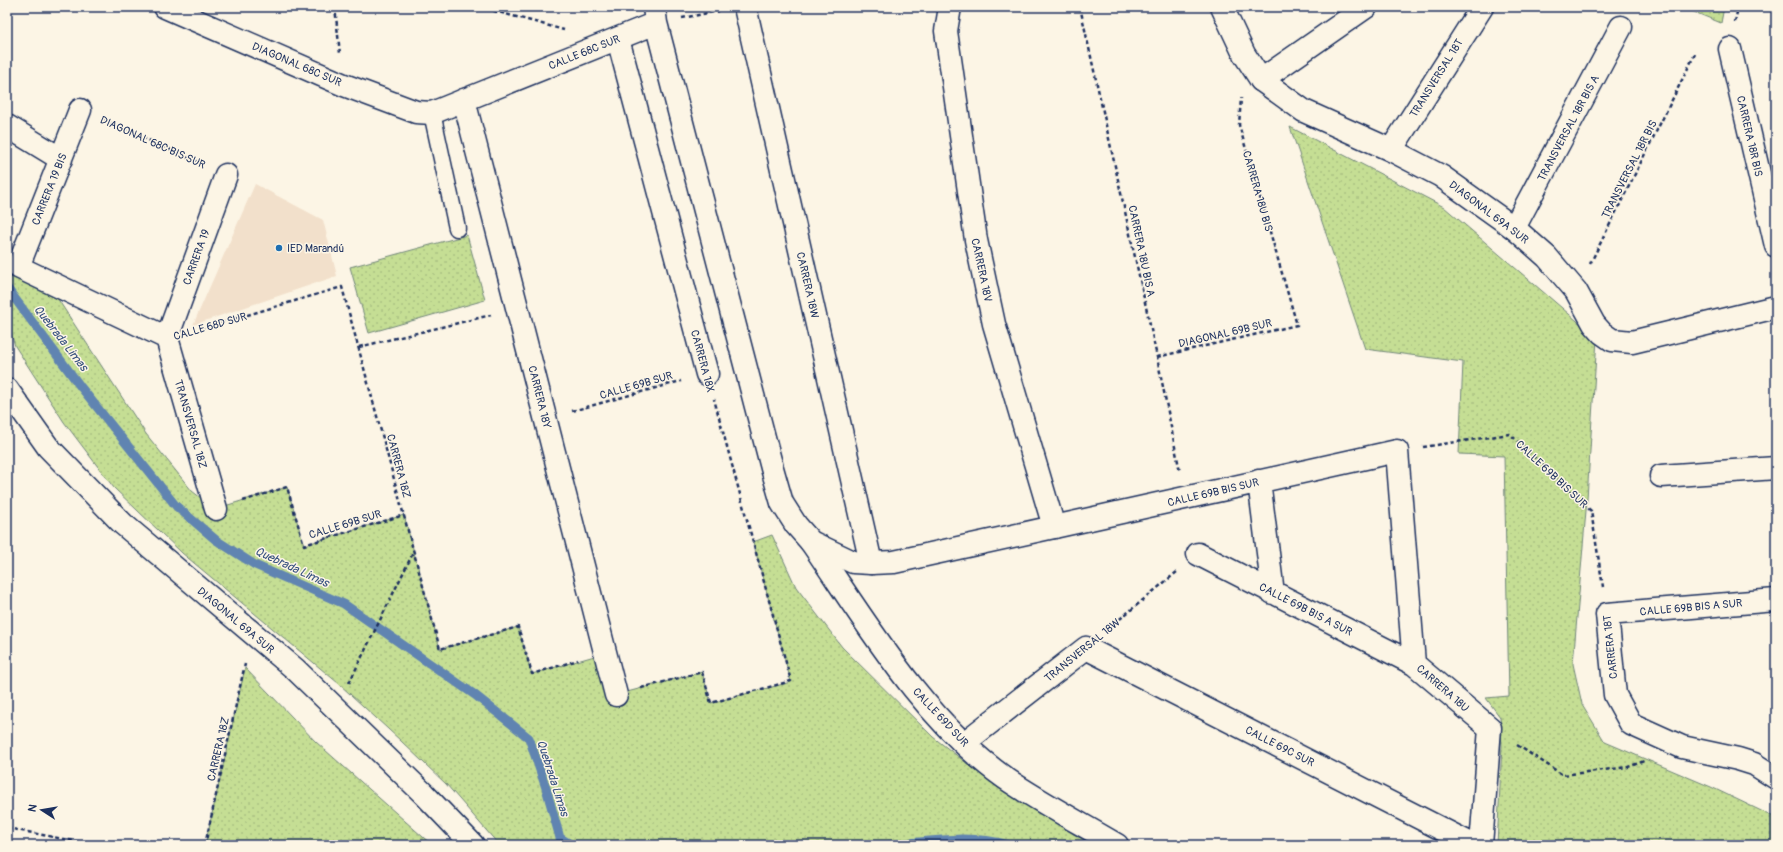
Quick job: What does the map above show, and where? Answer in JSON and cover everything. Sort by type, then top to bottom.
[{"type":"street","name":"DIAGONAL 68C SUR","points":[[165,7],[344,85],[416,112],[432,112]]},
{"type":"street","name":"CARRERA 18V","points":[[950,7],[946,31],[976,240],[994,324],[1054,527]]},
{"type":"street","name":"DIAGONAL 69A SUR","points":[[1222,7],[1244,54],[1261,80],[1304,111],[1391,150],[1441,176],[1514,228],[1547,257],[1576,291],[1594,324],[1602,333],[1612,340],[1632,342],[1776,307]]},
{"type":"street","points":[[1261,80],[1366,7]]},
{"type":"street","name":"TRANSVERSAL 18T","points":[[1391,150],[1482,7]]},
{"type":"street","name":"CARRERA 18W","points":[[735,8],[871,563]]},
{"type":"street","name":"CALLE 68C SUR","points":[[432,112],[613,41],[655,15]]},
{"type":"street","points":[[655,15],[782,502],[796,525],[811,542]]},
{"type":"street","name":"TRANSVERSAL 18R BIS A","points":[[1514,228],[1621,27]]},
{"type":"street","name":"CARRERA 18X","points":[[613,41],[707,374]]},
{"type":"street","name":"CARRERA 18R BIS","points":[[1730,49],[1776,246]]},
{"type":"street","name":"CARRERA 18Y","points":[[464,100],[616,695]]},
{"type":"street","name":"CARRERA 19 BIS","points":[[18,267],[80,110]]},
{"type":"street","points":[[7,126],[61,159]]},
{"type":"street","name":"CARRERA 19","points":[[167,338],[226,175]]},
{"type":"street","name":"CALLE 68D SUR","points":[[18,267],[167,338]]},
{"type":"street","name":"TRANSVERSAL 18Z","points":[[167,338],[216,509]]},
{"type":"street","name":"DIAGONAL 69A SUR","points":[[7,389],[48,447],[109,510],[162,558],[295,669],[424,794],[473,845]]},
{"type":"street","name":"CALLE 69B BIS SUR","points":[[811,542],[853,562],[894,562],[1397,451]]},
{"type":"street","name":"CARRERA 18U","points":[[1397,451],[1414,664],[1490,728]]},
{"type":"street","points":[[1661,476],[1776,468]]},
{"type":"street","points":[[1260,481],[1273,593]]},
{"type":"street","name":"CALLE 69D SUR","points":[[811,542],[890,657],[926,703],[964,743],[1005,777],[1117,845]]},
{"type":"street","name":"CALLE 69B BIS A SUR","points":[[1198,554],[1414,664]]},
{"type":"street","name":"CALLE 69B BIS A SUR","points":[[1607,614],[1776,600]]},
{"type":"street","name":"CARRERA 18T","points":[[1607,614],[1615,695],[1622,709],[1631,724],[1682,747]]},
{"type":"street","name":"TRANSVERSAL 18W","points":[[964,743],[1086,648]]},
{"type":"street","name":"CALLE 69C SUR","points":[[1086,648],[1473,845]]},
{"type":"street","points":[[1481,845],[1490,728]]},
{"type":"street","points":[[1682,747],[1754,764],[1776,778]]},
{"type":"lane","points":[[432,112],[456,228]]},
{"type":"path","points":[[334,7],[344,85]]},
{"type":"path","points":[[480,7],[613,41]]},
{"type":"path","name":"CARRERA 18U BIS A","points":[[1080,7],[1157,357],[1186,498]]},
{"type":"path","points":[[655,15],[735,8]]},
{"type":"path","name":"CARRERA 18U BIS","points":[[1244,54],[1239,125],[1297,325]]},
{"type":"path","name":"TRANSVERSAL 18R BIS","points":[[1576,291],[1695,54]]},
{"type":"path","name":"DIAGONAL 68C BIS SUR","points":[[80,110],[226,175]]},
{"type":"path","name":"CALLE 68D SUR","points":[[167,338],[342,287]]},
{"type":"path","name":"CARRERA 18Z","points":[[342,287],[440,649],[518,627],[532,674],[605,653]]},
{"type":"path","points":[[359,347],[517,308]]},
{"type":"path","name":"DIAGONAL 69B SUR","points":[[1157,357],[1297,325]]},
{"type":"path","name":"CALLE 69B SUR","points":[[546,419],[707,374]]},
{"type":"path","name":"CARRERA 18X","points":[[616,695],[702,672],[711,703],[791,682],[707,374]]},
{"type":"path","name":"CALLE 69B BIS SUR","points":[[1397,451],[1510,434],[1592,511]]},
{"type":"path","name":"CALLE 69B SUR","points":[[216,509],[287,487],[304,545],[404,515]]},
{"type":"path","name":"CARRERA 18T","points":[[1592,511],[1607,614]]},
{"type":"path","points":[[336,708],[414,550]]},
{"type":"path","name":"TRANSVERSAL 18W","points":[[1086,648],[1198,554]]},
{"type":"path","name":"CARRERA 18Z","points":[[205,845],[253,633]]},
{"type":"path","points":[[1490,728],[1564,775],[1628,767],[1682,747]]},
{"type":"path","points":[[7,828],[94,845]]},
{"type":"shaded area","name":"IED Marandú","points":[[255,184],[323,220],[337,276],[193,325]]},
{"type":"green space","points":[[1682,7],[1724,7],[1721,23]]},
{"type":"green space","points":[[1290,127],[1444,207],[1597,338],[1587,499],[1573,664],[1582,704],[1605,742],[1711,787],[1776,818],[1776,845],[1497,845],[1502,746],[1500,717],[1486,698],[1509,696],[1504,456],[1459,454],[1463,362],[1365,349]]},
{"type":"green space","points":[[467,235],[485,300],[369,333],[350,267]]},
{"type":"green space","points":[[17,267],[46,281],[146,434],[192,491],[215,509],[287,487],[304,545],[404,515],[440,649],[518,627],[532,674],[605,653],[616,695],[702,672],[711,703],[791,682],[753,542],[772,535],[796,587],[842,647],[933,737],[996,786],[1107,845],[499,845],[446,784],[401,741],[338,683],[182,553],[114,488],[64,422],[15,346],[7,321],[7,284]]},
{"type":"green space","points":[[245,668],[316,742],[432,845],[205,845]]},
{"type":"waterway","name":"Quebrada Limas","points":[[7,288],[80,386],[176,506],[216,540],[255,565],[344,604],[475,695],[529,738],[546,788],[560,838],[572,845]]},
{"type":"waterway","name":"Quebrada Limas","points":[[890,845],[950,839],[979,840],[1009,845]]},
{"type":"place","name":"IED Marandú","points":[[279,248]]}]
